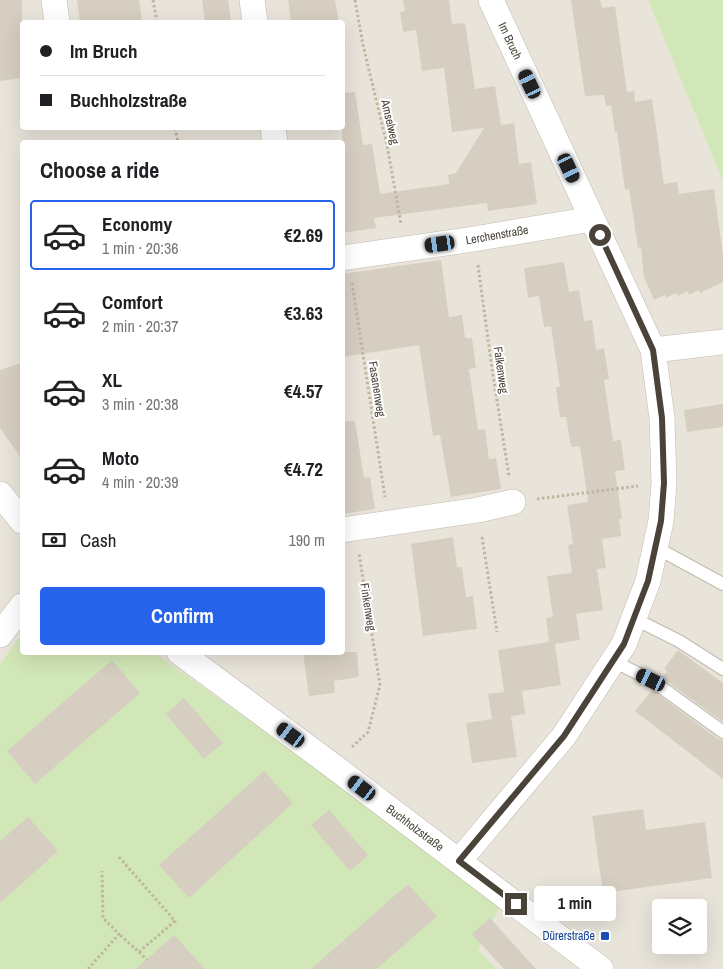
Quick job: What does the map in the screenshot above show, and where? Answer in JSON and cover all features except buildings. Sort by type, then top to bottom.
[{"type":"street","points":[[54,0],[57,20]]},
{"type":"street","points":[[252,0],[255,20]]},
{"type":"street","name":"Im Bruch","points":[[459,861],[564,736],[624,644],[648,581],[661,521],[664,483],[662,418],[653,350],[491,0]]},
{"type":"street","name":"Lerchenstraße","points":[[345,258],[592,219]]},
{"type":"street","points":[[653,350],[723,342]]},
{"type":"street","points":[[0,494],[20,519]]},
{"type":"street","points":[[349,529],[478,510],[513,502]]},
{"type":"street","points":[[0,635],[20,609]]},
{"type":"street","name":"Buchholzstraße","points":[[183,655],[601,969]]},
{"type":"lane","points":[[655,547],[723,584]]},
{"type":"lane","points":[[634,618],[679,641],[723,669]]},
{"type":"lane","points":[[613,661],[651,680],[723,732]]},
{"type":"path","points":[[154,0],[157,20]]},
{"type":"path","name":"Amselweg","points":[[355,0],[363,45],[387,145],[406,249]]},
{"type":"path","name":"Falkenweg","points":[[474,239],[513,502]]},
{"type":"path","name":"Fasanenweg","points":[[345,258],[389,522]]},
{"type":"path","points":[[513,502],[664,483]]},
{"type":"path","points":[[478,510],[497,632]]},
{"type":"path","name":"Finkenweg","points":[[333,766],[368,732],[380,685],[349,529]]},
{"type":"path","points":[[119,857],[175,921],[139,952]]},
{"type":"path","points":[[102,872],[103,918],[147,960]]},
{"type":"path","points":[[88,969],[119,934]]},
{"type":"shaded area","points":[[0,0],[723,0],[723,969],[0,969]]},
{"type":"green space","points":[[648,0],[723,0],[723,181]]},
{"type":"green space","points":[[20,637],[20,655],[158,655],[502,902],[478,950],[496,969],[0,969],[0,664]]},
{"type":"place","name":"Dürerstraße","points":[[605,936]]},
{"type":"route","points":[[516,904],[459,861],[564,736],[624,644],[648,581],[661,521],[664,483],[662,418],[653,350],[600,235]]}]
